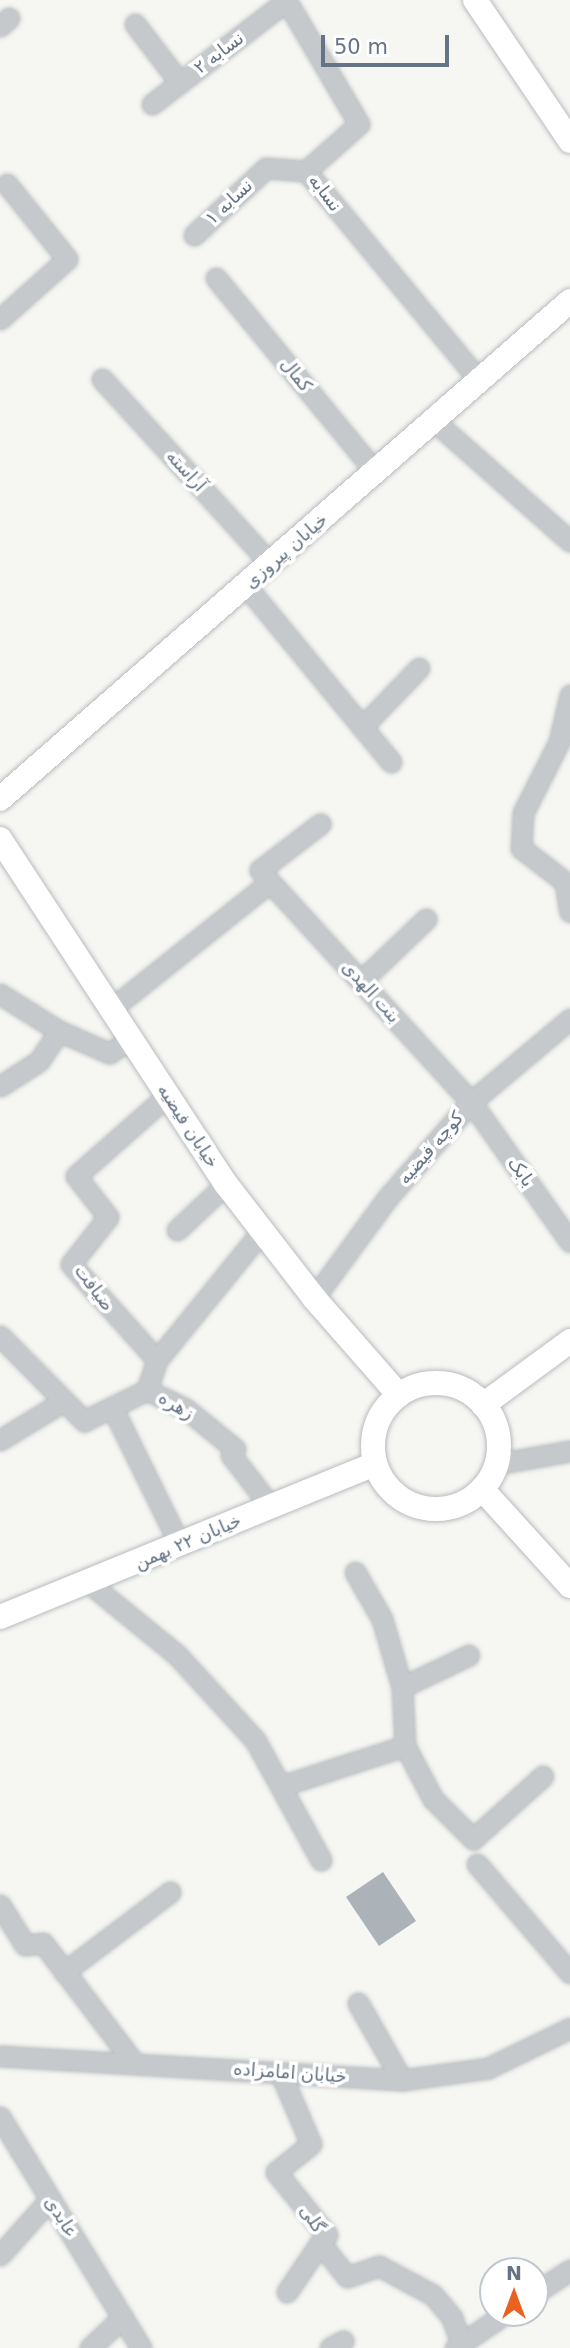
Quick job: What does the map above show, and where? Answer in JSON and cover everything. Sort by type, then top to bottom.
[{"type":"main road","points":[[480,2],[570,141]]},
{"type":"main road","name":"خیابان پیروزی","points":[[0,799],[570,301]]},
{"type":"main road","name":"خیابان فیضیه","points":[[0,839],[226,1184],[314,1298],[399,1395]]},
{"type":"main road","points":[[483,1405],[570,1341]]},
{"type":"main road","points":[[443,1384],[469,1393],[483,1405],[498,1439],[496,1464],[482,1489],[450,1508],[412,1505],[396,1495],[375,1464],[373,1441],[379,1419],[399,1395],[415,1387],[443,1384]]},
{"type":"main road","name":"خیابان ۲۲ بهمن","points":[[0,1617],[89,1583],[375,1464]]},
{"type":"main road","points":[[482,1489],[570,1586]]},
{"type":"street","name":"نسابه ۲","points":[[152,104],[286,1]]},
{"type":"street","name":"نسابه","points":[[286,1],[359,124],[306,172],[478,379]]},
{"type":"street","points":[[135,23],[180,83]]},
{"type":"street","name":"نسابه ۱","points":[[194,235],[266,168],[306,172]]},
{"type":"street","points":[[0,319],[67,259],[7,184]]},
{"type":"street","name":"کمال","points":[[216,278],[376,473]]},
{"type":"street","name":"آراسته","points":[[102,379],[271,564]]},
{"type":"street","points":[[433,421],[570,541]]},
{"type":"street","points":[[246,586],[391,762]]},
{"type":"street","points":[[362,727],[419,668]]},
{"type":"street","points":[[570,695],[559,743],[523,813],[521,848],[565,882],[570,912]]},
{"type":"street","points":[[111,1009],[270,882],[260,870],[320,824]]},
{"type":"street","name":"بنت الهدی","points":[[270,882],[471,1102]]},
{"type":"street","points":[[361,981],[426,919]]},
{"type":"street","points":[[0,994],[59,1031],[109,1053],[131,1039]]},
{"type":"street","name":"کوچه فیضیه","points":[[314,1298],[389,1196],[471,1102],[570,1019]]},
{"type":"street","points":[[0,1086],[39,1061],[59,1031]]},
{"type":"street","name":"ضیافت","points":[[157,1360],[71,1264],[108,1217],[76,1176],[168,1096]]},
{"type":"street","name":"بابک","points":[[471,1102],[570,1242]]},
{"type":"street","points":[[177,1230],[226,1184]]},
{"type":"street","name":"زهره","points":[[261,1232],[157,1360],[147,1390],[186,1409],[235,1449],[231,1455],[271,1507]]},
{"type":"street","points":[[0,1335],[62,1402],[84,1421],[147,1390]]},
{"type":"street","points":[[0,1440],[62,1402]]},
{"type":"street","points":[[112,1407],[180,1545]]},
{"type":"street","points":[[496,1464],[570,1451]]},
{"type":"street","points":[[355,1572],[382,1619],[402,1687],[405,1746],[433,1799],[472,1839],[543,1776]]},
{"type":"street","points":[[89,1583],[177,1655],[255,1740],[321,1860]]},
{"type":"street","points":[[402,1687],[469,1655]]},
{"type":"street","points":[[281,1786],[405,1746]]},
{"type":"street","points":[[477,1864],[570,1973]]},
{"type":"street","points":[[64,1972],[170,1892]]},
{"type":"street","points":[[0,1905],[26,1945],[43,1943],[134,2063]]},
{"type":"street","points":[[358,2003],[402,2080]]},
{"type":"street","name":"خیابان امامزاده","points":[[0,2056],[402,2080],[488,2068],[570,2028]]},
{"type":"street","name":"گلی","points":[[280,2072],[311,2144],[276,2172],[327,2235],[320,2243],[347,2277],[379,2266],[433,2295],[452,2318],[459,2347]]},
{"type":"street","name":"عابدی","points":[[0,2117],[141,2348]]},
{"type":"street","points":[[0,2255],[50,2199]]},
{"type":"street","points":[[287,2292],[320,2243]]},
{"type":"street","points":[[549,2284],[570,2270]]},
{"type":"street","points":[[90,2348],[123,2317]]},
{"type":"street","points":[[459,2347],[487,2327]]},
{"type":"building","points":[[383,1872],[416,1921],[379,1946],[346,1897]]}]
